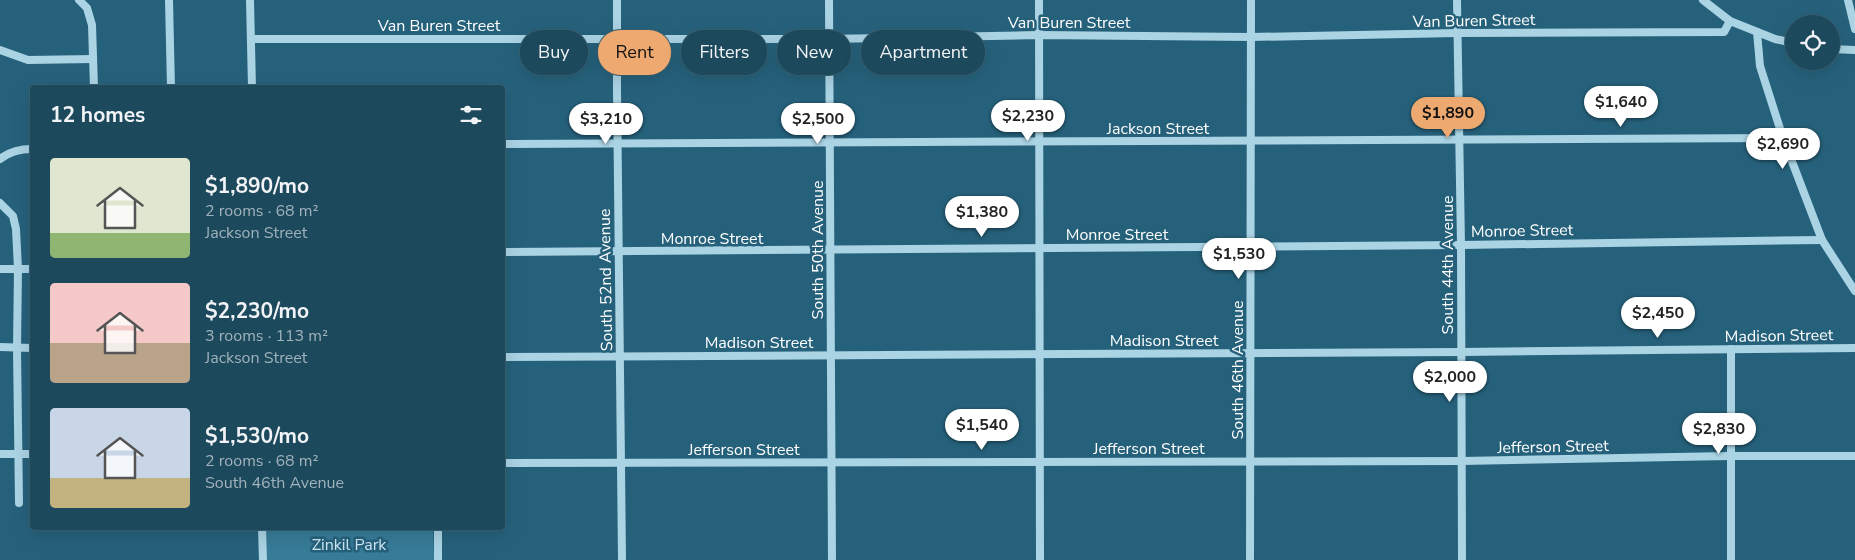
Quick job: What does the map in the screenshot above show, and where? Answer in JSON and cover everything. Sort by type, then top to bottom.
[{"type":"street","points":[[78,0],[87,8],[92,25],[94,85]]},
{"type":"street","points":[[169,0],[172,85]]},
{"type":"street","points":[[250,0],[252,85]]},
{"type":"street","name":"South 52nd Avenue","points":[[617,0],[618,30]]},
{"type":"street","name":"South 50th Avenue","points":[[829,0],[829,30]]},
{"type":"street","points":[[1038,0],[1040,560]]},
{"type":"street","name":"South 46th Avenue","points":[[1250,560],[1251,0]]},
{"type":"street","name":"South 44th Avenue","points":[[1457,0],[1461,245],[1462,560]]},
{"type":"street","points":[[1703,0],[1730,21],[1785,40]]},
{"type":"street","points":[[1848,0],[1855,29]]},
{"type":"street","name":"Van Buren Street","points":[[851,39],[1038,35],[1251,37],[1457,33],[1724,32],[1730,21]]},
{"type":"street","points":[[1757,32],[1760,66],[1783,138],[1822,240],[1855,291]]},
{"type":"street","name":"Van Buren Street","points":[[251,39],[598,38]]},
{"type":"street","name":"Van Buren Street","points":[[671,39],[777,40]]},
{"type":"street","points":[[1840,49],[1855,50]]},
{"type":"street","points":[[0,50],[28,60],[93,59]]},
{"type":"street","name":"South 52nd Avenue","points":[[618,75],[622,560]]},
{"type":"street","name":"South 50th Avenue","points":[[829,75],[832,560]]},
{"type":"street","name":"Jackson Street","points":[[505,144],[1783,138]]},
{"type":"street","points":[[0,159],[5,155],[30,149]]},
{"type":"street","points":[[0,203],[13,216],[16,229],[18,270],[19,503]]},
{"type":"street","name":"Monroe Street","points":[[505,252],[1251,247],[1822,240]]},
{"type":"street","points":[[0,269],[30,269]]},
{"type":"street","points":[[0,347],[30,348]]},
{"type":"street","name":"Madison Street","points":[[505,357],[1855,348]]},
{"type":"street","points":[[1731,349],[1731,560]]},
{"type":"street","points":[[0,454],[30,454]]},
{"type":"street","name":"Jefferson Street","points":[[505,463],[1462,461],[1730,456],[1855,456]]},
{"type":"street","points":[[262,530],[263,560]]},
{"type":"street","points":[[438,530],[438,560]]},
{"type":"green space","name":"Zinkil Park","points":[[264,530],[433,530],[434,560],[266,560]]}]
